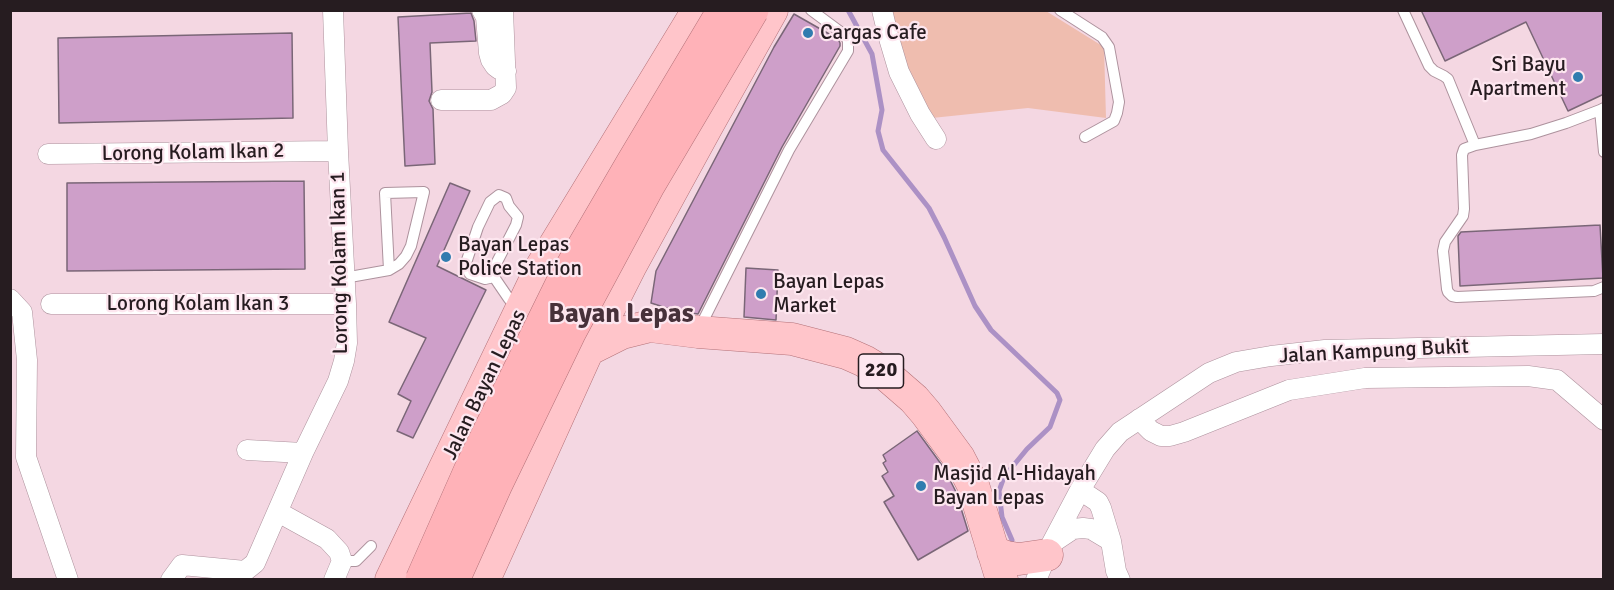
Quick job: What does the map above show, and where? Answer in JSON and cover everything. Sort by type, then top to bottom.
[{"type":"highway","name":"Jalan Bayan Lepas","points":[[422,579],[471,469],[562,284],[724,10]]},
{"type":"highway","points":[[453,579],[569,333],[649,184],[752,10]]},
{"type":"main road","name":"Jalan Bayan Lepas","points":[[391,579],[542,266],[698,10]]},
{"type":"main road","points":[[484,579],[588,350],[631,265],[772,10]]},
{"type":"main road","points":[[670,57],[681,76],[696,90],[714,94],[726,91]]},
{"type":"main road","points":[[649,90],[670,88],[681,92],[695,105],[707,126]]},
{"type":"main road","points":[[631,265],[637,303],[650,326]]},
{"type":"main road","name":"220","points":[[588,350],[622,333],[650,326],[792,339],[846,353],[864,361],[884,373],[914,399],[959,458],[973,485],[997,566]]},
{"type":"main road","points":[[997,566],[1006,557],[1045,559]]},
{"type":"street","name":"Lorong Kolam Ikan 1","points":[[171,579],[182,565],[245,571],[255,563],[303,453],[338,381],[344,361],[347,343],[346,304],[333,10]]},
{"type":"street","points":[[482,10],[486,17],[491,60],[499,69],[506,71]]},
{"type":"street","points":[[441,100],[491,100],[502,94],[506,88],[503,10]]},
{"type":"street","points":[[882,10],[899,72],[920,114],[936,139]]},
{"type":"street","name":"Lorong Kolam Ikan 2","points":[[48,154],[338,151]]},
{"type":"street","points":[[10,299],[22,312],[18,460],[68,579]]},
{"type":"street","name":"Lorong Kolam Ikan 3","points":[[51,304],[346,304]]},
{"type":"street","name":"Jalan Kampung Bukit","points":[[1045,559],[1080,490],[1105,449],[1120,432],[1209,373],[1236,362],[1325,350],[1604,344]]},
{"type":"street","points":[[1139,419],[1151,431],[1161,436],[1170,436],[1289,390],[1365,378],[1528,376],[1557,380],[1604,420]]},
{"type":"street","points":[[247,450],[303,453]]},
{"type":"street","points":[[1080,490],[1098,502],[1101,508],[1120,579]]},
{"type":"street","points":[[278,512],[327,539],[339,552],[342,561],[334,579]]},
{"type":"street","points":[[1045,559],[1073,529],[1091,529],[1111,541]]},
{"type":"lane","points":[[698,332],[789,150],[848,51],[848,40],[842,33],[811,10]]},
{"type":"lane","points":[[1060,10],[1102,37],[1109,47],[1119,102],[1117,113],[1114,121],[1085,137]]},
{"type":"lane","points":[[1403,10],[1430,66],[1448,79],[1475,145]]},
{"type":"lane","points":[[1604,152],[1602,109],[1531,134],[1466,148],[1462,152],[1463,216],[1445,242],[1443,250],[1448,292],[1457,297],[1594,291],[1604,288]]},
{"type":"lane","points":[[344,278],[389,270],[399,264],[411,246],[424,192],[385,193],[389,270]]},
{"type":"lane","points":[[494,277],[485,279],[470,274],[465,266],[478,227],[490,202],[499,195],[506,198],[518,217],[496,264],[494,277],[509,298],[522,306]]},
{"type":"lane","points":[[342,561],[356,561],[372,546]]},
{"type":"shaded area","points":[[889,11],[1046,11],[1104,47],[1106,118],[1028,108],[932,118],[917,98]]},
{"type":"building","name":"Sri Bayu Apartment","points":[[1421,10],[1604,10],[1604,94],[1568,111],[1526,22],[1445,61]]},
{"type":"building","points":[[471,13],[476,41],[430,43],[432,92],[429,101],[433,109],[435,164],[405,166],[398,17]]},
{"type":"building","points":[[794,14],[838,39],[840,46],[782,147],[698,314],[676,311],[651,303],[656,271],[774,47]]},
{"type":"building","points":[[292,33],[293,118],[59,123],[58,38]]},
{"type":"building","points":[[304,181],[305,269],[67,271],[67,183]]},
{"type":"building","points":[[450,183],[470,191],[437,266],[486,290],[413,438],[397,431],[411,401],[398,394],[426,338],[389,322]]},
{"type":"building","points":[[1600,225],[1603,278],[1460,286],[1458,236],[1461,232]]},
{"type":"building","name":"Bayan Lepas Market","points":[[746,268],[778,270],[776,320],[744,317]]},
{"type":"building","name":"Masjid Al-Hidayah Bayan Lepas","points":[[917,431],[944,468],[956,492],[968,531],[918,560],[884,502],[894,496],[882,476],[888,472],[883,463],[886,461],[883,455]]},
{"type":"waterway","points":[[848,10],[872,54],[882,110],[878,131],[883,150],[929,208],[975,306],[991,330],[1057,393],[1060,400],[1050,427],[1027,449],[1004,477],[999,491],[1002,517],[1012,540]]},
{"type":"place","name":"Cargas Cafe","points":[[808,33]]},
{"type":"place","name":"Sri Bayu Apartment","points":[[1578,77]]},
{"type":"place","name":"Bayan Lepas Police Station","points":[[446,257]]},
{"type":"place","name":"Bayan Lepas Market","points":[[761,294]]},
{"type":"place","name":"Masjid Al-Hidayah Bayan Lepas","points":[[921,486]]},
{"type":"district","name":"Bayan Lepas","points":[[621,315]]}]
